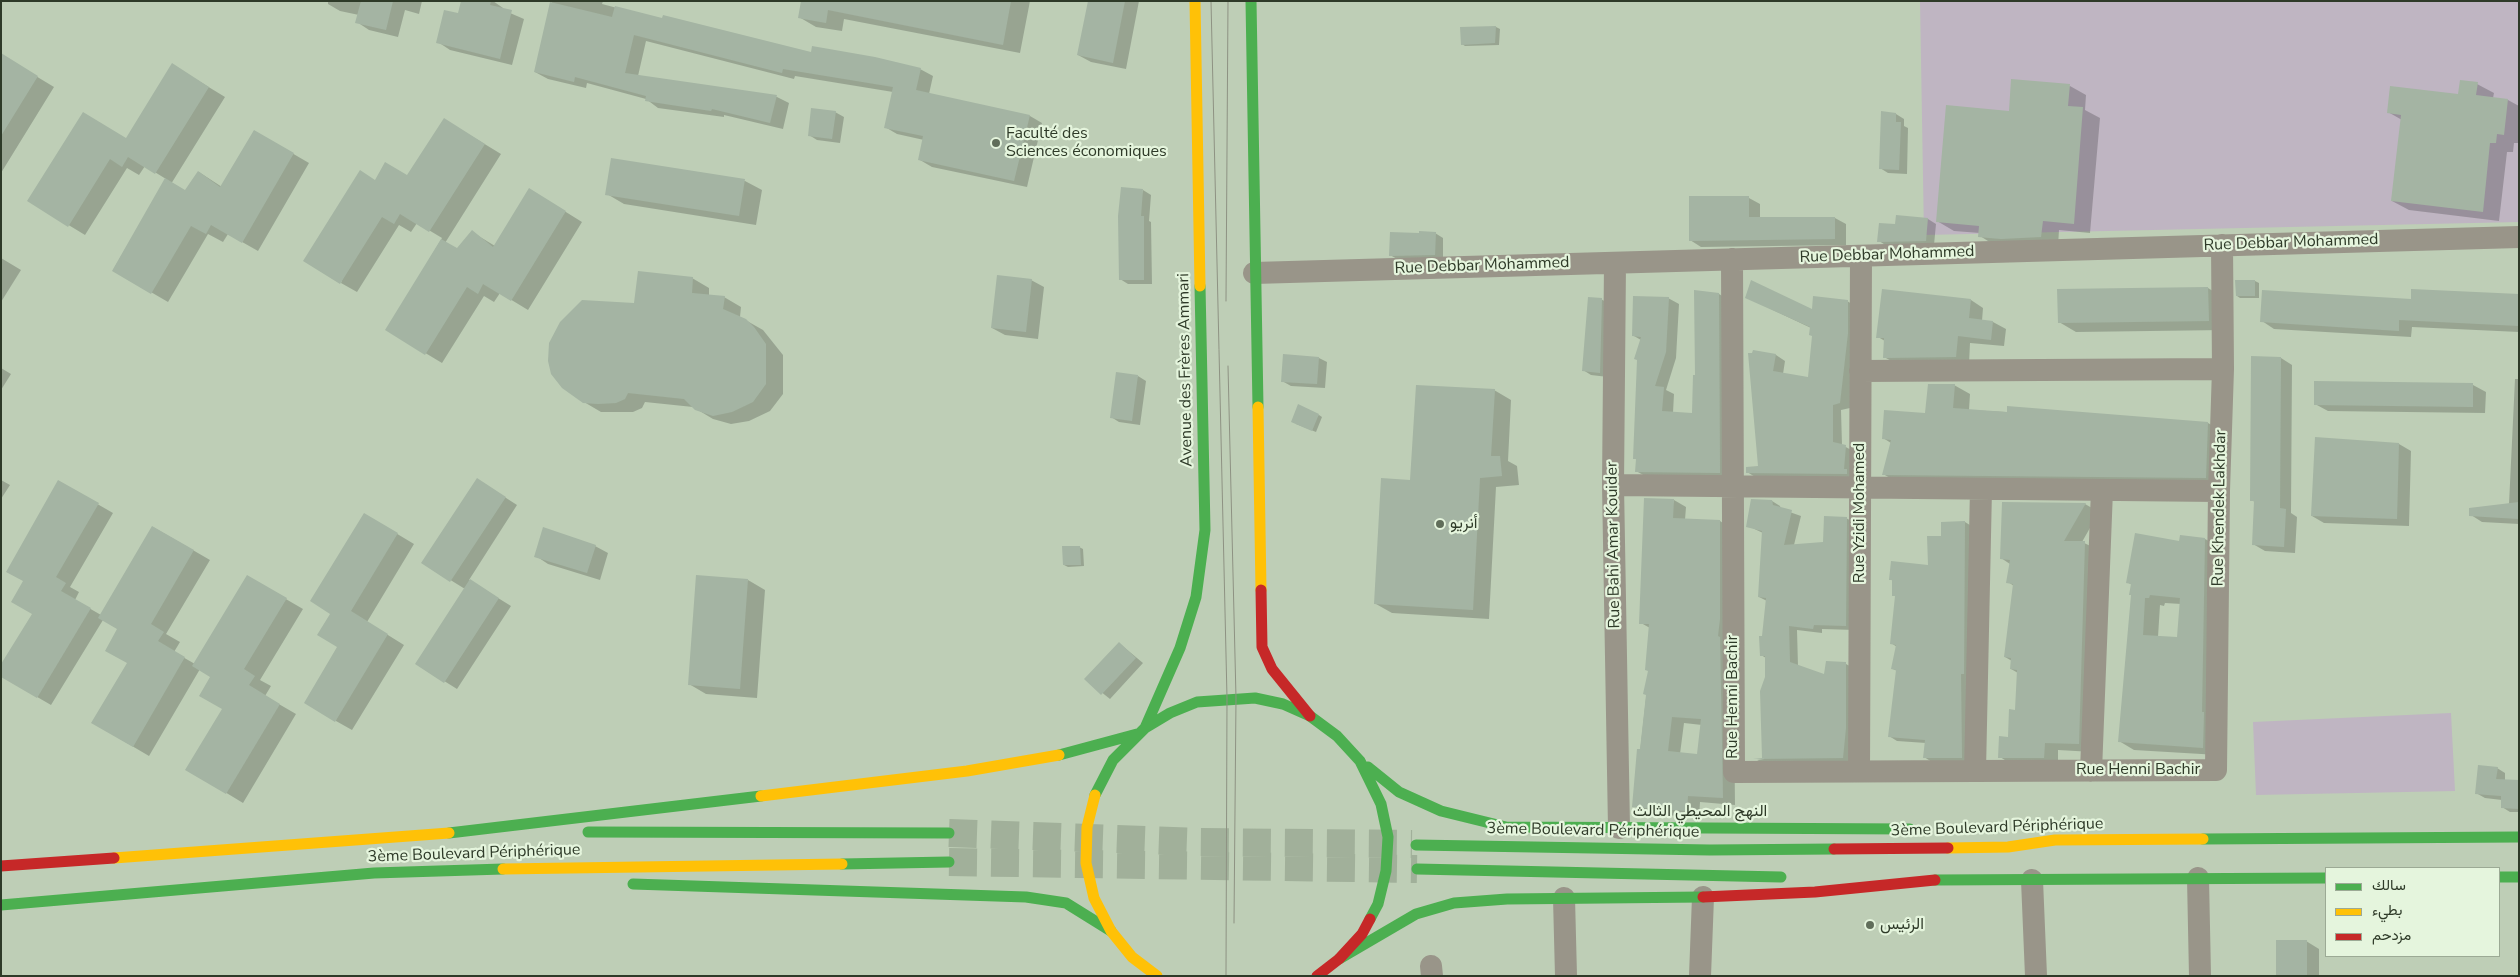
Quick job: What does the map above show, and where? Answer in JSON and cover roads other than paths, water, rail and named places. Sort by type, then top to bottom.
[{"type":"main road","name":"Avenue des Frères Ammari","points":[[1141,731],[1180,648],[1196,597],[1205,530],[1196,1]]},
{"type":"main road","points":[[1251,1],[1254,273],[1262,647],[1272,669],[1310,716]]},
{"type":"main road","points":[[1157,976],[1132,957],[1110,931],[1094,898],[1086,863],[1087,827],[1096,792],[1113,760],[1141,731],[1170,713],[1197,702],[1227,698],[1255,698],[1283,704],[1310,716],[1337,736],[1360,760],[1381,804],[1388,837],[1386,871],[1378,904],[1362,934],[1340,959]]},
{"type":"main road","points":[[1,866],[466,832],[967,772],[1049,758],[1141,731]]},
{"type":"main road","name":"النهج المحيطي الثالث","points":[[1360,760],[1400,792],[1441,811],[1506,827],[1922,829]]},
{"type":"main road","name":"3ème Boulevard Périphérique","points":[[466,832],[949,833]]},
{"type":"main road","points":[[2028,832],[2055,840]]},
{"type":"main road","name":"3ème Boulevard Périphérique","points":[[1416,844],[1710,850],[2008,847],[2055,840],[2519,837]]},
{"type":"main road","name":"3ème Boulevard Périphérique","points":[[1,905],[374,873],[498,869],[949,862]]},
{"type":"main road","points":[[1417,869],[1790,877]]},
{"type":"main road","points":[[374,873],[487,882]]},
{"type":"main road","points":[[2500,877],[2519,877]]},
{"type":"main road","points":[[1839,878],[1918,880],[2325,878]]},
{"type":"main road","points":[[1320,974],[1340,959],[1416,914],[1454,903],[1564,898],[1703,897],[1815,892],[1918,880]]},
{"type":"main road","points":[[625,884],[1026,897],[1066,903],[1110,931]]},
{"type":"street","name":"Rue Debbar Mohammed","points":[[1254,273],[2519,237]]},
{"type":"street","name":"Rue Khendek Lakhdar","points":[[2216,770],[2219,491],[2224,369],[2222,245]]},
{"type":"street","name":"Rue Yzidi Mohamed","points":[[1859,771],[1861,256]]},
{"type":"street","name":"Rue Henni Bachir","points":[[1732,259],[1734,772],[2216,770]]},
{"type":"street","name":"Rue Bahi Amar Kouider","points":[[1615,262],[1613,485],[1619,828]]},
{"type":"street","points":[[1860,371],[2224,369]]},
{"type":"street","points":[[1613,485],[2219,491]]},
{"type":"street","points":[[1974,771],[1981,489]]},
{"type":"street","points":[[2091,770],[2102,490]]},
{"type":"street","points":[[2198,878],[2200,976]]},
{"type":"street","points":[[2032,880],[2036,976]]},
{"type":"street","points":[[1700,976],[1703,897]]},
{"type":"street","points":[[1564,898],[1566,976]]},
{"type":"tunnel","points":[[949,833],[1198,842],[1412,844]]},
{"type":"tunnel","points":[[949,862],[1417,869]]},
{"type":"tram line","points":[[1211,1],[1227,698],[1226,976]]},
{"type":"tram line","points":[[1226,301],[1228,1]]},
{"type":"tram line","points":[[1228,366],[1236,698],[1234,923]]},
{"type":"place","name":"Faculté des Sciences économiques","points":[[996,143]]},
{"type":"place","name":"أنريو","points":[[1440,524]]},
{"type":"place","name":"الرئيس","points":[[1870,925]]}]
